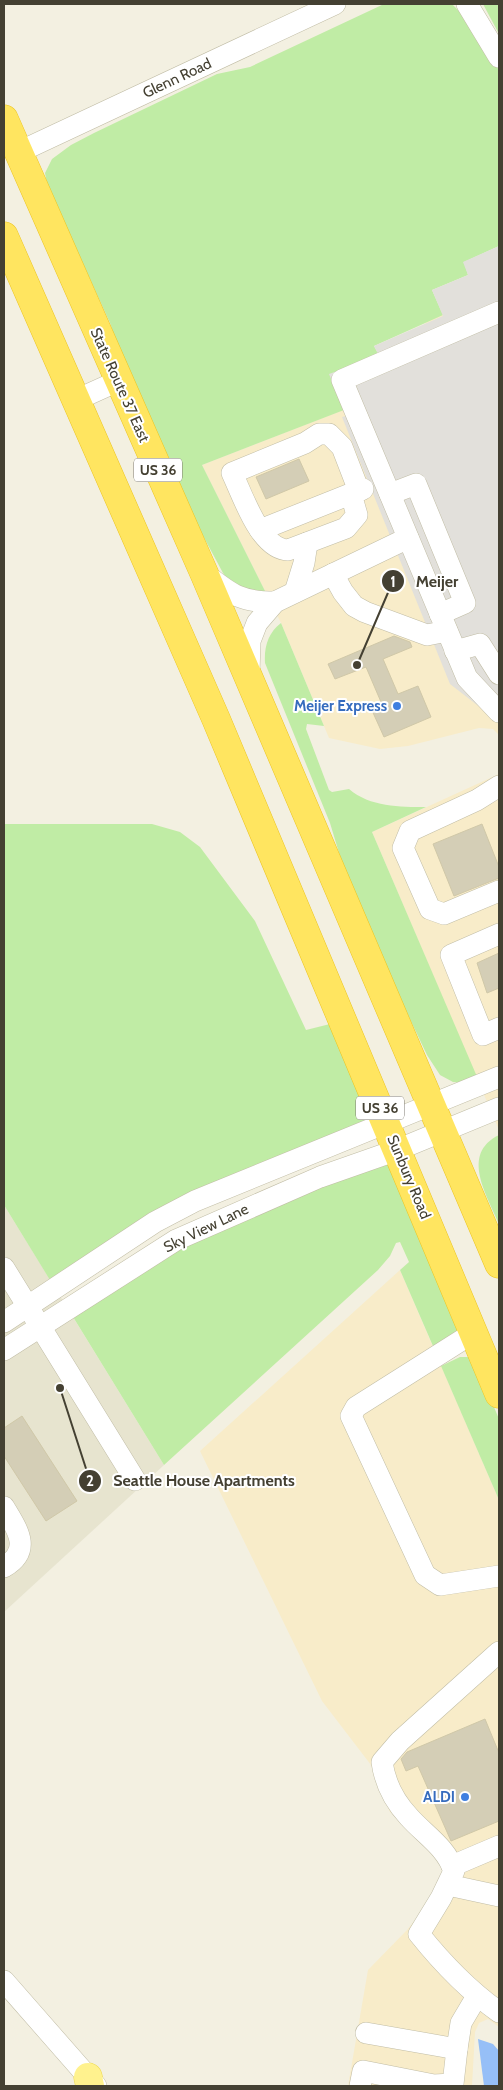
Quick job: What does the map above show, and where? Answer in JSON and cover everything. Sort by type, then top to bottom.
[{"type":"highway","name":"State Route 37 East","points":[[4,119],[11,155],[118,381],[204,574],[432,1105]]},
{"type":"highway","name":"US 36","points":[[4,236],[76,400]]},
{"type":"highway","name":"Sunbury Road","points":[[76,400],[260,822],[499,1394]]},
{"type":"highway","name":"US 36","points":[[432,1105],[499,1264]]},
{"type":"street","name":"Glenn Road","points":[[11,155],[335,4]]},
{"type":"street","points":[[467,4],[499,57]]},
{"type":"street","points":[[499,312],[342,380],[467,678],[499,712]]},
{"type":"street","points":[[76,400],[118,381]]},
{"type":"street","points":[[305,443],[346,456],[355,492],[357,515],[346,528],[288,550],[279,550],[265,539],[232,473],[305,443]]},
{"type":"street","points":[[260,530],[355,492],[416,484],[465,603],[427,635],[365,612],[354,606],[342,592],[333,574]]},
{"type":"street","points":[[249,678],[250,641],[257,623],[275,602],[408,538]]},
{"type":"street","points":[[295,592],[307,543]]},
{"type":"street","points":[[204,574],[230,593],[252,602],[275,602]]},
{"type":"street","points":[[455,651],[480,644],[499,674]]},
{"type":"street","points":[[499,788],[410,831],[403,848],[430,909],[444,914],[499,891]]},
{"type":"street","points":[[499,934],[451,955],[483,1035],[499,1028]]},
{"type":"street","name":"Sky View Lane","points":[[4,1322],[155,1222],[195,1201],[499,1077]]},
{"type":"street","name":"Sky View Lane","points":[[4,1350],[176,1240],[206,1225],[320,1177],[397,1150],[499,1108]]},
{"type":"street","points":[[4,1268],[135,1480]]},
{"type":"street","points":[[473,1333],[356,1407],[351,1416],[425,1575],[440,1585],[499,1576]]},
{"type":"street","points":[[4,1509],[20,1535],[18,1554],[4,1567]]},
{"type":"street","points":[[499,1652],[400,1741],[382,1762],[385,1780],[392,1795],[410,1818],[432,1838],[450,1860],[450,1875],[419,1934],[440,1961],[478,1996],[499,2012]]},
{"type":"street","points":[[450,1875],[499,1846]]},
{"type":"street","points":[[450,1875],[499,1896]]},
{"type":"street","points":[[4,1981],[91,2083]]},
{"type":"street","points":[[360,2086],[363,2071],[434,2085],[453,2084],[461,2022],[478,1996]]},
{"type":"street","points":[[366,2032],[457,2049]]},
{"type":"shaded area","points":[[499,246],[499,735],[493,729],[479,728],[408,746],[380,749],[329,738],[281,623],[202,465],[343,410]]},
{"type":"shaded area","points":[[499,246],[499,722],[450,684],[342,417],[346,416],[329,374],[379,356],[374,346],[443,316],[432,290],[468,275],[463,262]]},
{"type":"shaded area","points":[[499,774],[499,1130],[372,832]]},
{"type":"shaded area","points":[[4,1205],[164,1465],[4,1612]]},
{"type":"shaded area","points":[[400,1270],[499,1500],[499,2027],[488,2019],[479,2023],[475,2032],[472,2086],[348,2086],[368,1970],[407,1930],[441,1889],[443,1867],[423,1839],[390,1812],[371,1765],[322,1701],[200,1451]]},
{"type":"green space","points":[[384,4],[452,4],[462,14],[499,70],[499,246],[464,262],[468,275],[432,290],[443,315],[374,346],[379,355],[344,410],[202,465],[266,593],[231,585],[194,519],[122,357],[110,323],[47,184],[45,173],[52,159],[71,145],[94,133],[217,74],[250,67]]},
{"type":"green space","points":[[483,4],[499,4],[499,34]]},
{"type":"green space","points":[[281,623],[324,726],[307,724],[306,729],[329,790],[332,792],[349,789],[366,799],[386,805],[426,807],[372,832],[478,1079],[465,1083],[453,1082],[440,1075],[427,1055],[373,941],[346,876],[330,823],[265,663],[265,651],[270,636]]},
{"type":"green space","points":[[4,824],[152,824],[180,832],[200,847],[255,921],[306,1030],[334,1023],[376,1123],[203,1192],[53,1285],[4,1205]]},
{"type":"green space","points":[[499,1135],[499,1224],[483,1188],[479,1164],[481,1153],[487,1143]]},
{"type":"green space","points":[[390,1156],[459,1322],[457,1333],[436,1353],[400,1270],[409,1262],[400,1242],[396,1243],[390,1256],[378,1270],[164,1465],[70,1312],[172,1248]]},
{"type":"green space","points":[[460,1357],[468,1357],[475,1362],[499,1419],[499,1500],[441,1366]]},
{"type":"water","points":[[478,2039],[493,2044],[499,2051],[499,2086],[484,2086]]},
{"type":"building","points":[[299,459],[309,481],[266,499],[256,477]]},
{"type":"building","points":[[394,636],[410,642],[412,647],[383,659],[398,694],[418,686],[431,717],[384,737],[370,706],[381,702],[366,667],[335,679],[328,664]]},
{"type":"building","points":[[482,824],[499,867],[499,878],[454,896],[433,844]]},
{"type":"building","points":[[499,953],[499,988],[487,993],[477,963]]},
{"type":"building","points":[[22,1416],[77,1501],[46,1521],[4,1456],[4,1428]]},
{"type":"building","name":"ALDI","points":[[485,1719],[499,1753],[499,1821],[451,1841],[418,1766],[406,1771],[401,1759],[407,1752]]},
{"type":"place","name":"Meijer","points":[[357,665]]},
{"type":"place","name":"Meijer Express","points":[[397,706]]},
{"type":"place","name":"Seattle House Apartments","points":[[60,1388]]},
{"type":"place","name":"ALDI","points":[[465,1797]]}]
